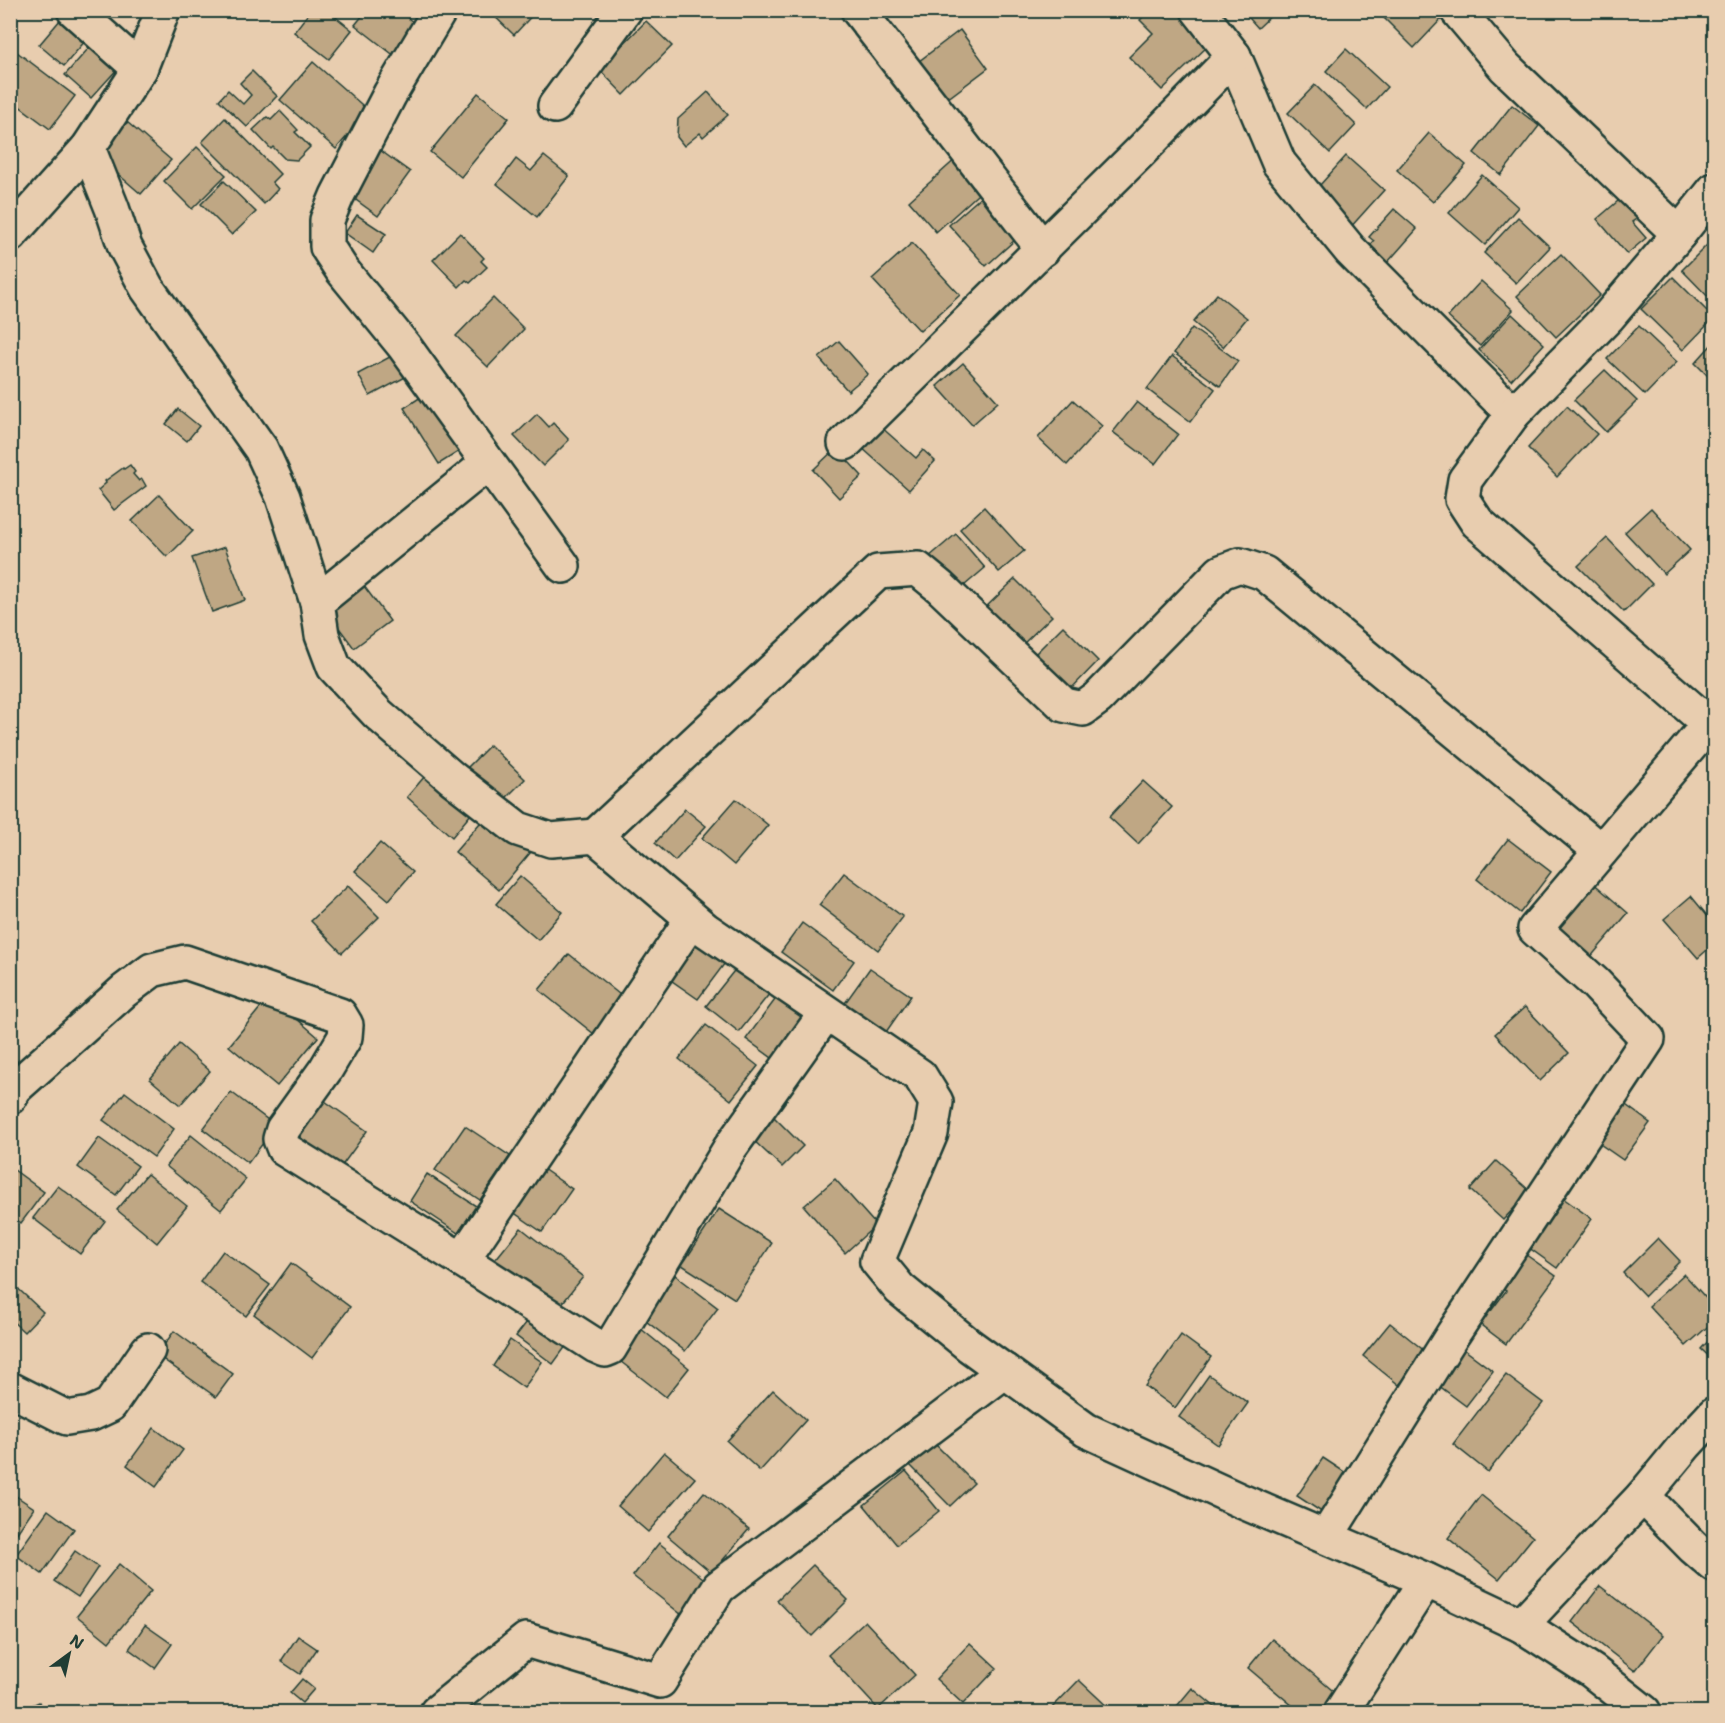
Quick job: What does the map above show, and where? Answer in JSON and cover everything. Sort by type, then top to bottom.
[{"type":"street","points":[[74,10],[140,69]]},
{"type":"street","points":[[10,235],[88,148],[140,69],[163,10]]},
{"type":"street","points":[[440,10],[390,94],[338,196],[327,220],[327,247],[342,270],[404,346],[563,566]]},
{"type":"street","points":[[555,106],[625,10]]},
{"type":"street","points":[[858,10],[1043,249]]},
{"type":"street","points":[[1198,10],[1234,56],[1279,163],[1350,250],[1513,414]]},
{"type":"street","points":[[1457,10],[1505,67],[1679,234]]},
{"type":"street","points":[[845,443],[1043,249],[1234,56]]},
{"type":"street","points":[[88,148],[125,247],[147,288],[261,449],[283,497],[317,602],[322,635],[334,667],[378,714],[452,778],[518,829],[551,840],[595,836],[878,572],[918,569],[940,587],[1064,705],[1083,709],[1098,699],[1221,572],[1240,565],[1264,573],[1601,851]]},
{"type":"street","points":[[1326,1537],[1453,1334],[1648,1040],[1595,983],[1534,929],[1712,722],[1477,522],[1462,499],[1465,480],[1513,414],[1608,317],[1714,190]]},
{"type":"street","points":[[317,602],[488,463]]},
{"type":"street","points":[[595,836],[706,930],[920,1076],[936,1102],[931,1133],[877,1261],[900,1289],[970,1346],[1086,1430],[1241,1501],[1426,1580],[1521,1625],[1592,1671],[1644,1713]]},
{"type":"street","points":[[462,1260],[693,919]]},
{"type":"street","points":[[10,1097],[15,1088],[124,991],[152,970],[185,962],[340,1015],[345,1025],[345,1037],[326,1069],[283,1129],[280,1139],[284,1149],[605,1350],[610,1347],[730,1148],[826,1013]]},
{"type":"street","points":[[10,1389],[67,1418],[91,1414],[110,1405],[148,1350]]},
{"type":"street","points":[[437,1713],[526,1640],[660,1681],[719,1587],[1005,1371]]},
{"type":"street","points":[[1521,1625],[1643,1496],[1714,1414]]},
{"type":"street","points":[[1643,1496],[1714,1565]]},
{"type":"street","points":[[1341,1713],[1426,1580]]},
{"type":"building","points":[[311,10],[327,10],[352,30],[329,59],[294,32]]},
{"type":"building","points":[[367,10],[398,10],[419,27],[396,57],[355,25]]},
{"type":"building","points":[[488,10],[537,10],[514,35]]},
{"type":"building","points":[[1150,10],[1159,10],[1166,18],[1174,10],[1178,10],[1210,44],[1162,90],[1129,57],[1153,33],[1140,20]]},
{"type":"building","points":[[1242,10],[1277,10],[1258,28]]},
{"type":"building","points":[[1376,10],[1449,11],[1414,48]]},
{"type":"building","points":[[66,13],[91,34],[64,66],[39,45]]},
{"type":"building","points":[[646,21],[672,46],[624,95],[599,69]]},
{"type":"building","points":[[960,30],[988,68],[943,102],[914,65]]},
{"type":"building","points":[[95,41],[121,65],[91,98],[65,75]]},
{"type":"building","points":[[1346,49],[1387,87],[1367,109],[1326,71]]},
{"type":"building","points":[[17,52],[75,96],[50,129],[10,99],[10,60]]},
{"type":"building","points":[[313,62],[369,111],[336,149],[280,100]]},
{"type":"building","points":[[252,71],[277,96],[247,127],[219,100],[228,90],[243,104],[251,95],[240,83]]},
{"type":"building","points":[[1315,85],[1356,125],[1330,153],[1288,113]]},
{"type":"building","points":[[708,92],[728,115],[703,137],[700,133],[684,146],[677,137],[678,119]]},
{"type":"building","points":[[478,93],[509,118],[461,177],[430,152]]},
{"type":"building","points":[[1512,105],[1539,126],[1501,175],[1474,153]]},
{"type":"building","points":[[280,111],[298,130],[295,132],[310,147],[297,160],[285,159],[273,147],[271,149],[253,130],[267,117],[271,120]]},
{"type":"building","points":[[225,118],[280,174],[272,182],[278,189],[264,204],[202,142]]},
{"type":"building","points":[[127,122],[171,160],[141,194],[97,156]]},
{"type":"building","points":[[1429,133],[1466,165],[1433,202],[1397,170]]},
{"type":"building","points":[[197,147],[226,175],[192,209],[164,181]]},
{"type":"building","points":[[377,148],[410,172],[378,216],[345,192]]},
{"type":"building","points":[[544,156],[569,176],[537,217],[497,184],[516,159],[531,171]]},
{"type":"building","points":[[1346,156],[1384,190],[1349,229],[1311,195]]},
{"type":"building","points":[[958,157],[986,187],[936,232],[909,201]]},
{"type":"building","points":[[1482,175],[1518,207],[1485,245],[1449,213]]},
{"type":"building","points":[[224,181],[256,212],[232,235],[201,204]]},
{"type":"building","points":[[990,189],[1026,230],[986,266],[949,225]]},
{"type":"building","points":[[1625,195],[1642,215],[1632,222],[1646,238],[1627,254],[1597,219]]},
{"type":"building","points":[[1394,209],[1417,229],[1380,271],[1362,255],[1374,241],[1369,237]]},
{"type":"building","points":[[357,215],[386,234],[373,253],[345,233]]},
{"type":"building","points":[[1518,217],[1550,247],[1516,283],[1484,253]]},
{"type":"building","points":[[460,233],[484,258],[481,261],[487,267],[470,283],[466,280],[459,287],[433,260]]},
{"type":"building","points":[[912,243],[960,295],[920,331],[872,279]]},
{"type":"building","points":[[1708,244],[1714,250],[1714,303],[1682,270]]},
{"type":"building","points":[[1561,254],[1600,295],[1556,337],[1517,296]]},
{"type":"building","points":[[1673,277],[1714,318],[1683,350],[1641,309]]},
{"type":"building","points":[[1481,281],[1513,310],[1480,346],[1448,317]]},
{"type":"building","points":[[1217,294],[1247,318],[1223,347],[1193,322]]},
{"type":"building","points":[[493,298],[524,329],[488,367],[456,336]]},
{"type":"building","points":[[1512,314],[1544,344],[1511,380],[1479,350]]},
{"type":"building","points":[[1639,326],[1677,362],[1645,395],[1607,359]]},
{"type":"building","points":[[1192,328],[1238,361],[1220,386],[1174,353]]},
{"type":"building","points":[[839,341],[868,374],[848,391],[819,358]]},
{"type":"building","points":[[1714,342],[1714,382],[1695,363]]},
{"type":"building","points":[[401,351],[413,373],[370,396],[358,374]]},
{"type":"building","points":[[1172,356],[1215,389],[1190,422],[1147,389]]},
{"type":"building","points":[[963,363],[998,402],[972,425],[937,386]]},
{"type":"building","points":[[1605,370],[1637,401],[1606,432],[1574,400]]},
{"type":"building","points":[[430,391],[466,447],[439,464],[404,408]]},
{"type":"building","points":[[1073,400],[1102,426],[1067,465],[1038,438]]},
{"type":"building","points":[[1137,402],[1178,434],[1155,464],[1113,432]]},
{"type":"building","points":[[1567,406],[1597,434],[1557,477],[1528,448]]},
{"type":"building","points":[[178,409],[199,426],[187,441],[166,424]]},
{"type":"building","points":[[537,414],[549,427],[553,423],[569,440],[543,466],[514,436]]},
{"type":"building","points":[[880,426],[916,458],[923,450],[935,461],[909,490],[861,447]]},
{"type":"building","points":[[836,448],[862,476],[839,498],[813,470]]},
{"type":"building","points":[[130,465],[135,472],[133,474],[139,481],[142,479],[146,486],[114,510],[98,490],[106,483],[105,481]]},
{"type":"building","points":[[159,495],[193,531],[167,557],[132,521]]},
{"type":"building","points":[[984,507],[1024,551],[999,572],[960,529]]},
{"type":"building","points":[[1651,508],[1690,550],[1664,574],[1625,532]]},
{"type":"building","points":[[956,534],[985,568],[958,591],[929,557]]},
{"type":"building","points":[[1607,538],[1652,584],[1624,612],[1578,566]]},
{"type":"building","points":[[225,547],[245,600],[212,612],[192,558]]},
{"type":"building","points":[[1015,579],[1052,616],[1021,646],[984,609]]},
{"type":"building","points":[[361,582],[390,621],[354,648],[325,609]]},
{"type":"building","points":[[1063,626],[1098,661],[1069,691],[1033,656]]},
{"type":"building","points":[[490,745],[525,779],[497,807],[462,773]]},
{"type":"building","points":[[431,769],[476,808],[452,837],[407,797]]},
{"type":"building","points":[[1143,781],[1172,807],[1138,844],[1109,817]]},
{"type":"building","points":[[736,799],[768,825],[734,865],[702,838]]},
{"type":"building","points":[[685,809],[706,826],[675,861],[655,843]]},
{"type":"building","points":[[486,816],[530,853],[499,890],[455,852]]},
{"type":"building","points":[[1508,839],[1551,872],[1520,913],[1477,879]]},
{"type":"building","points":[[380,843],[413,872],[389,900],[355,871]]},
{"type":"building","points":[[844,873],[903,917],[878,950],[819,905]]},
{"type":"building","points":[[520,876],[562,912],[538,940],[496,904]]},
{"type":"building","points":[[1591,881],[1628,913],[1589,959],[1552,927]]},
{"type":"building","points":[[348,886],[379,917],[342,953],[311,921]]},
{"type":"building","points":[[1691,896],[1714,924],[1714,944],[1698,958],[1664,919]]},
{"type":"building","points":[[802,923],[854,961],[833,990],[781,952]]},
{"type":"building","points":[[698,930],[731,955],[698,999],[665,976]]},
{"type":"building","points":[[569,954],[624,998],[594,1034],[539,990]]},
{"type":"building","points":[[741,962],[774,988],[739,1032],[706,1006]]},
{"type":"building","points":[[870,968],[911,996],[886,1032],[845,1003]]},
{"type":"building","points":[[783,989],[815,1014],[779,1063],[746,1039]]},
{"type":"building","points":[[270,996],[318,1037],[277,1086],[229,1046]]},
{"type":"building","points":[[1525,1007],[1569,1053],[1540,1081],[1495,1034]]},
{"type":"building","points":[[706,1025],[758,1066],[731,1100],[679,1059]]},
{"type":"building","points":[[179,1044],[210,1071],[180,1105],[150,1079]]},
{"type":"building","points":[[125,1092],[174,1129],[154,1157],[103,1120]]},
{"type":"building","points":[[231,1092],[276,1126],[248,1163],[203,1129]]},
{"type":"building","points":[[315,1094],[367,1131],[341,1167],[289,1130]]},
{"type":"building","points":[[1615,1097],[1650,1123],[1623,1160],[1587,1135]]},
{"type":"building","points":[[772,1115],[803,1146],[782,1167],[750,1137]]},
{"type":"building","points":[[465,1126],[510,1156],[480,1200],[435,1170]]},
{"type":"building","points":[[191,1135],[246,1179],[221,1210],[166,1166]]},
{"type":"building","points":[[99,1138],[138,1166],[116,1195],[78,1167]]},
{"type":"building","points":[[1496,1161],[1530,1191],[1503,1220],[1470,1190]]},
{"type":"building","points":[[533,1162],[572,1189],[542,1232],[503,1205]]},
{"type":"building","points":[[10,1167],[44,1192],[21,1223],[10,1216]]},
{"type":"building","points":[[147,1174],[187,1206],[157,1243],[117,1210]]},
{"type":"building","points":[[427,1174],[476,1206],[458,1233],[410,1201]]},
{"type":"building","points":[[835,1179],[876,1225],[845,1253],[804,1206]]},
{"type":"building","points":[[58,1186],[105,1221],[80,1254],[33,1218]]},
{"type":"building","points":[[1556,1193],[1592,1219],[1557,1268],[1521,1242]]},
{"type":"building","points":[[719,1209],[772,1243],[735,1299],[682,1265]]},
{"type":"building","points":[[521,1228],[583,1277],[554,1314],[491,1265]]},
{"type":"building","points":[[1658,1238],[1680,1261],[1645,1296],[1623,1273]]},
{"type":"building","points":[[223,1251],[270,1285],[246,1316],[200,1282]]},
{"type":"building","points":[[1522,1252],[1556,1276],[1506,1344],[1473,1319],[1483,1306],[1491,1311],[1506,1291],[1497,1285]]},
{"type":"building","points":[[291,1263],[350,1307],[312,1358],[254,1314]]},
{"type":"building","points":[[1684,1274],[1714,1307],[1714,1321],[1686,1346],[1649,1306]]},
{"type":"building","points":[[675,1275],[718,1308],[685,1351],[642,1318]]},
{"type":"building","points":[[10,1281],[43,1312],[24,1332],[10,1319]]},
{"type":"building","points":[[536,1310],[572,1338],[553,1364],[516,1336]]},
{"type":"building","points":[[1390,1323],[1426,1352],[1399,1385],[1363,1356]]},
{"type":"building","points":[[640,1328],[689,1368],[666,1397],[616,1358]]},
{"type":"building","points":[[174,1331],[233,1374],[216,1397],[157,1355]]},
{"type":"building","points":[[1181,1335],[1211,1357],[1175,1408],[1145,1386]]},
{"type":"building","points":[[1714,1335],[1714,1361],[1701,1349]]},
{"type":"building","points":[[510,1340],[542,1362],[524,1388],[493,1366]]},
{"type":"building","points":[[1457,1344],[1493,1371],[1466,1406],[1430,1379]]},
{"type":"building","points":[[1209,1375],[1248,1403],[1218,1445],[1179,1417]]},
{"type":"building","points":[[1506,1375],[1543,1403],[1488,1472],[1453,1444]]},
{"type":"building","points":[[773,1390],[806,1420],[760,1471],[727,1441]]},
{"type":"building","points":[[154,1428],[183,1450],[156,1487],[127,1465]]},
{"type":"building","points":[[933,1442],[974,1483],[950,1506],[910,1465]]},
{"type":"building","points":[[664,1452],[695,1478],[648,1532],[618,1506]]},
{"type":"building","points":[[1323,1458],[1349,1475],[1323,1513],[1297,1496]]},
{"type":"building","points":[[906,1471],[939,1511],[897,1545],[864,1505]]},
{"type":"building","points":[[10,1492],[34,1508],[10,1543]]},
{"type":"building","points":[[704,1492],[749,1529],[712,1573],[668,1536]]},
{"type":"building","points":[[1481,1495],[1533,1537],[1499,1579],[1448,1538]]},
{"type":"building","points":[[48,1510],[74,1529],[42,1574],[16,1555]]},
{"type":"building","points":[[659,1543],[708,1582],[682,1615],[633,1576]]},
{"type":"building","points":[[75,1551],[98,1567],[78,1597],[54,1581]]},
{"type":"building","points":[[119,1564],[151,1591],[109,1642],[77,1616]]},
{"type":"building","points":[[813,1565],[848,1600],[812,1636],[777,1600]]},
{"type":"building","points":[[1600,1586],[1663,1635],[1635,1671],[1572,1622]]},
{"type":"building","points":[[865,1621],[915,1675],[878,1709],[828,1655]]},
{"type":"building","points":[[145,1625],[172,1644],[155,1668],[129,1649]]},
{"type":"building","points":[[298,1636],[317,1649],[300,1674],[281,1661]]},
{"type":"building","points":[[1272,1639],[1339,1696],[1325,1712],[1300,1712],[1248,1668]]},
{"type":"building","points":[[970,1643],[997,1668],[963,1704],[936,1679]]},
{"type":"building","points":[[302,1679],[314,1689],[302,1703],[290,1693]]},
{"type":"building","points":[[1079,1680],[1113,1712],[1048,1712]]},
{"type":"building","points":[[1192,1688],[1221,1712],[1172,1712]]},
{"type":"building","points":[[39,1702],[44,1712],[19,1712],[19,1711]]}]
